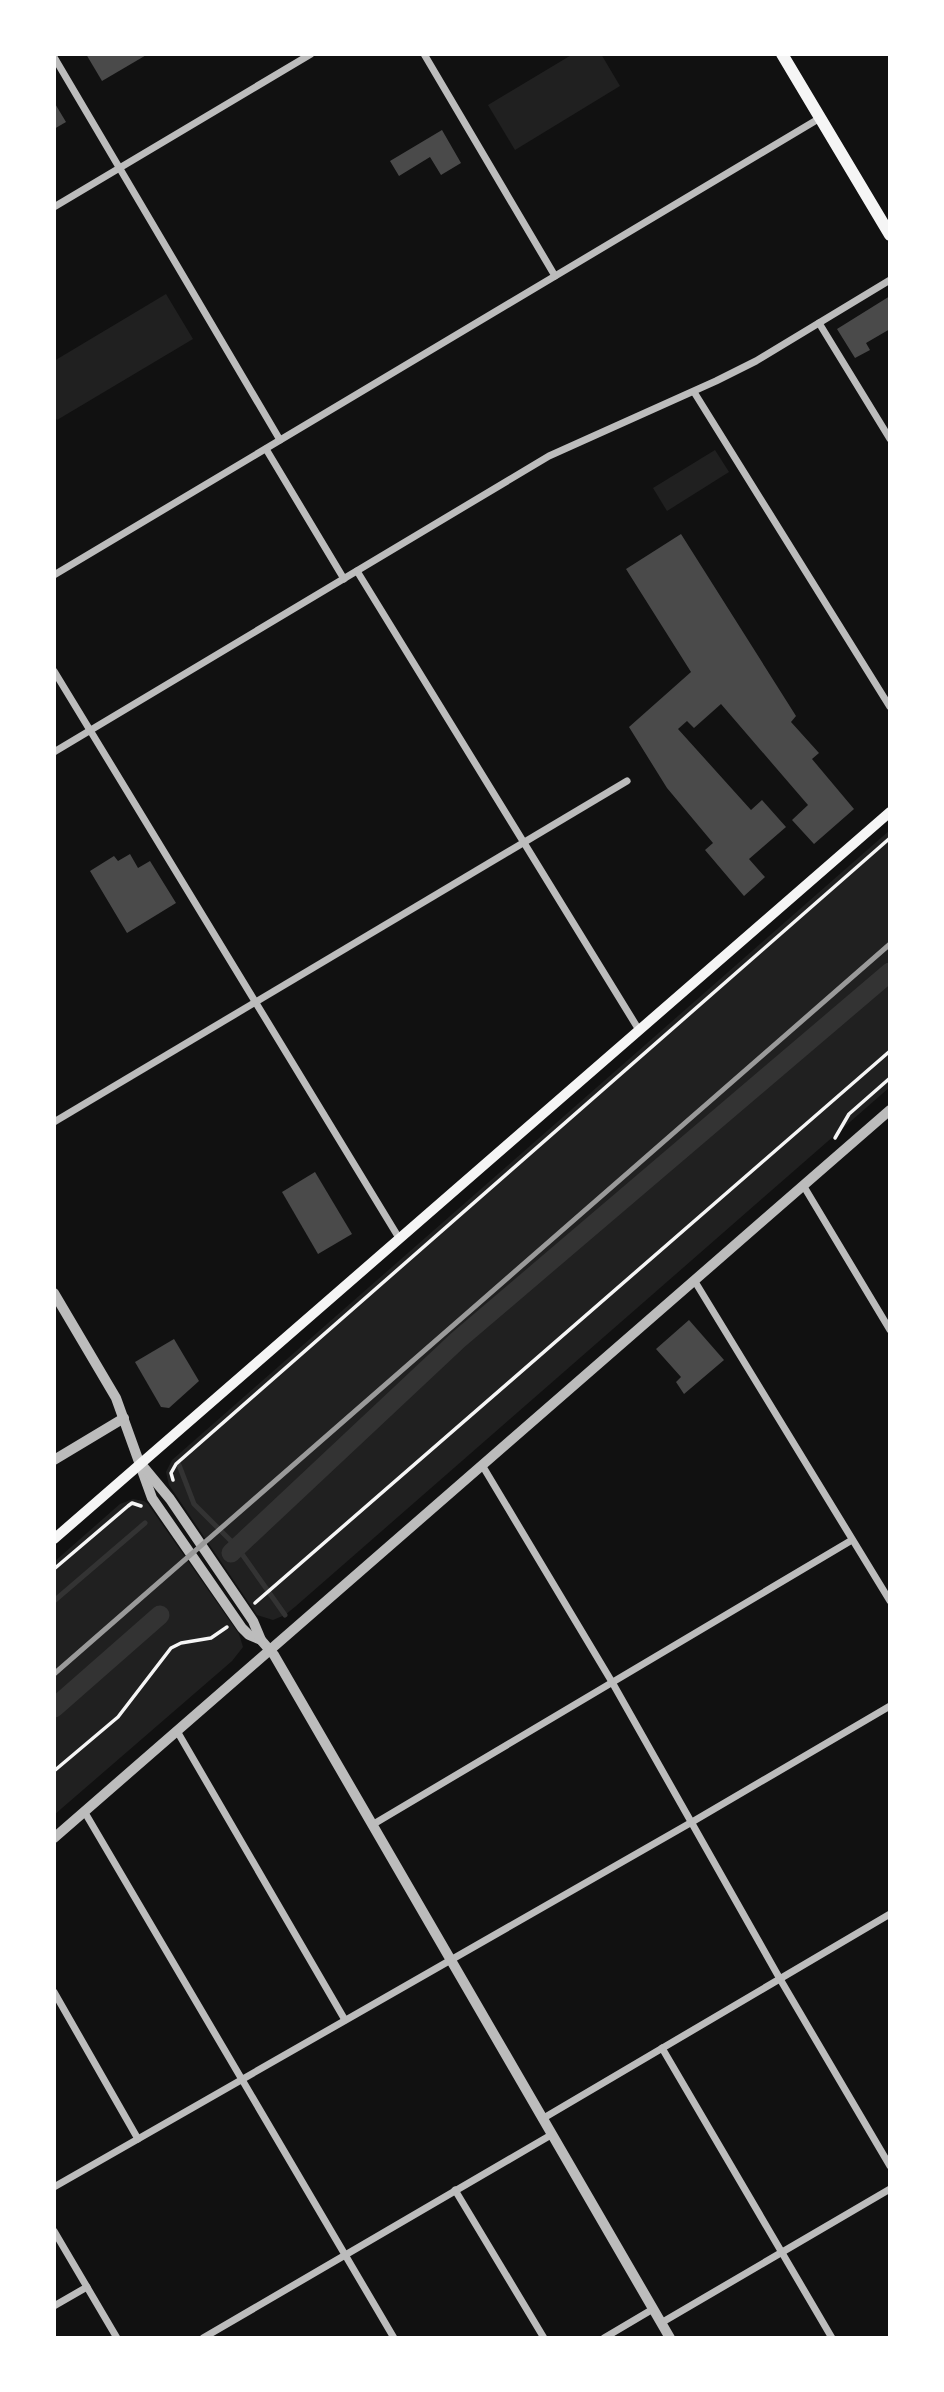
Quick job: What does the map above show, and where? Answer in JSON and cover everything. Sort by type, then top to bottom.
[{"type":"main road","points":[[782,54],[890,235]]},
{"type":"main road","points":[[54,1539],[890,812]]},
{"type":"street","points":[[54,207],[311,54]]},
{"type":"street","points":[[424,54],[555,276]]},
{"type":"street","points":[[54,57],[280,440]]},
{"type":"street","points":[[54,575],[820,118]]},
{"type":"street","points":[[54,752],[563,448],[694,392],[756,360],[890,280]]},
{"type":"street","points":[[819,323],[890,439]]},
{"type":"street","points":[[694,392],[890,707]]},
{"type":"street","points":[[266,449],[344,579]]},
{"type":"street","points":[[357,571],[639,1030]]},
{"type":"street","points":[[54,671],[399,1238]]},
{"type":"street","points":[[54,1122],[627,781]]},
{"type":"street","points":[[54,1838],[890,1110]]},
{"type":"street","points":[[803,1185],[890,1330]]},
{"type":"street","points":[[694,1280],[890,1601]]},
{"type":"street","points":[[54,1293],[111,1389],[141,1464],[170,1499],[253,1621],[261,1640],[270,1649],[670,2338]]},
{"type":"street","points":[[54,1460],[124,1418]]},
{"type":"street","points":[[482,1465],[612,1682],[780,1979],[890,2166]]},
{"type":"street","points":[[373,1825],[852,1540]]},
{"type":"street","points":[[54,2187],[890,1706]]},
{"type":"street","points":[[177,1731],[345,2020]]},
{"type":"street","points":[[85,1811],[394,2338]]},
{"type":"street","points":[[542,2119],[890,1914]]},
{"type":"street","points":[[54,1992],[138,2138]]},
{"type":"street","points":[[662,2048],[832,2338]]},
{"type":"street","points":[[203,2338],[551,2135]]},
{"type":"street","points":[[661,2323],[890,2189]]},
{"type":"street","points":[[455,2190],[544,2338]]},
{"type":"street","points":[[54,2231],[117,2338]]},
{"type":"street","points":[[54,2306],[87,2287]]},
{"type":"street","points":[[604,2338],[653,2309]]},
{"type":"path","points":[[176,1486],[171,1473],[176,1464],[890,838]]},
{"type":"path","points":[[265,1595],[890,1051]]},
{"type":"path","points":[[54,1569],[128,1506],[137,1504],[145,1510]]},
{"type":"path","points":[[247,1593],[254,1604]]},
{"type":"path","points":[[218,1618],[226,1628]]},
{"type":"path","points":[[54,1771],[118,1717],[171,1648],[181,1643],[204,1641],[232,1623]]},
{"type":"shaded area","points":[[573,54],[601,54],[620,86],[515,150],[488,105]]},
{"type":"shaded area","points":[[166,294],[193,339],[57,420],[54,415],[54,361]]},
{"type":"shaded area","points":[[715,450],[729,472],[667,511],[653,488]]},
{"type":"shaded area","points":[[890,830],[890,1087],[296,1606],[273,1620],[257,1615],[169,1485],[166,1472],[172,1460]]},
{"type":"shaded area","points":[[133,1499],[148,1504],[239,1634],[243,1647],[232,1661],[54,1815],[54,1562],[120,1504]]},
{"type":"building","points":[[86,54],[148,54],[102,81]]},
{"type":"building","points":[[54,102],[66,122],[54,129]]},
{"type":"building","points":[[442,130],[461,163],[441,175],[430,157],[399,176],[390,161]]},
{"type":"building","points":[[890,296],[890,329],[866,343],[870,350],[855,358],[837,329]]},
{"type":"building","points":[[681,534],[796,716],[791,722],[819,753],[812,759],[854,809],[814,844],[792,820],[808,805],[721,704],[694,728],[687,721],[678,729],[751,810],[762,800],[786,827],[749,859],[765,877],[744,896],[705,850],[713,843],[667,788],[629,727],[691,672],[626,569]]},
{"type":"building","points":[[130,854],[138,868],[150,861],[176,903],[127,933],[90,871],[114,856],[118,861]]},
{"type":"building","points":[[315,1172],[352,1234],[318,1254],[282,1192]]},
{"type":"building","points":[[689,1320],[724,1360],[684,1394],[676,1382],[681,1377],[656,1349]]},
{"type":"building","points":[[174,1339],[199,1381],[169,1408],[161,1407],[135,1362]]},
{"type":"waterway","points":[[231,1553],[458,1340],[890,972]]},
{"type":"waterway","points":[[179,1465],[194,1504],[237,1547],[285,1615]]},
{"type":"waterway","points":[[54,1601],[145,1523]]},
{"type":"waterway","points":[[54,1708],[160,1615]]},
{"type":"railway","points":[[54,1674],[890,944]]}]
